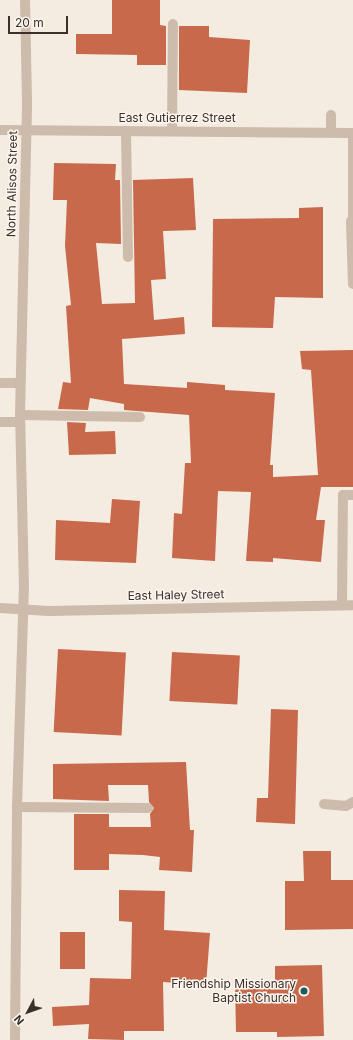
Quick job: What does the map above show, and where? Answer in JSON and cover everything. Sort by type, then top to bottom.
[{"type":"street","name":"North Alisos Street","points":[[15,1040],[17,807],[22,609],[20,383],[26,132],[25,0]]},
{"type":"street","points":[[172,131],[173,24]]},
{"type":"street","points":[[331,115],[331,132]]},
{"type":"street","name":"East Gutierrez Street","points":[[0,130],[26,132],[126,130],[353,133]]},
{"type":"street","points":[[126,130],[128,257]]},
{"type":"street","points":[[353,133],[353,284]]},
{"type":"street","points":[[0,384],[20,383]]},
{"type":"street","points":[[0,422],[20,419],[140,417]]},
{"type":"street","points":[[342,605],[343,495],[353,495]]},
{"type":"street","name":"East Haley Street","points":[[0,608],[353,605]]},
{"type":"street","points":[[324,804],[346,806],[353,802]]},
{"type":"street","points":[[17,807],[148,808]]},
{"type":"building","points":[[112,0],[160,0],[160,25],[166,26],[166,65],[137,65],[137,55],[76,54],[76,34],[112,34]]},
{"type":"building","points":[[179,26],[209,26],[209,37],[250,40],[247,93],[179,90]]},
{"type":"building","points":[[54,163],[116,164],[115,180],[120,180],[121,244],[96,243],[102,304],[135,303],[133,180],[193,178],[196,230],[163,231],[166,279],[151,280],[154,320],[184,317],[185,334],[122,339],[124,384],[187,388],[187,382],[225,385],[225,390],[275,393],[270,465],[273,465],[273,477],[318,475],[311,370],[302,369],[300,351],[353,350],[353,487],[321,487],[316,520],[325,520],[321,562],[273,558],[273,562],[246,561],[251,492],[218,491],[215,561],[172,558],[174,513],[182,514],[185,463],[191,463],[189,415],[124,410],[124,404],[90,398],[88,410],[58,409],[63,382],[71,383],[66,306],[71,305],[65,246],[67,200],[53,200]]},
{"type":"building","points":[[323,207],[323,298],[275,297],[273,328],[212,327],[213,219],[299,218],[299,208]]},
{"type":"building","points":[[67,422],[86,423],[85,432],[115,431],[116,454],[69,455]]},
{"type":"building","points":[[112,499],[140,501],[136,563],[55,560],[56,520],[110,523]]},
{"type":"building","points":[[58,649],[126,653],[122,735],[54,732]]},
{"type":"building","points":[[172,652],[240,656],[237,704],[169,701]]},
{"type":"building","points":[[271,709],[298,710],[295,824],[256,822],[257,798],[268,798]]},
{"type":"building","points":[[186,762],[190,830],[194,830],[192,872],[159,870],[160,857],[109,854],[109,870],[74,870],[74,814],[109,814],[109,827],[151,827],[150,814],[154,808],[149,802],[148,785],[108,785],[109,801],[53,799],[53,764]]},
{"type":"building","points":[[303,851],[331,851],[331,880],[353,880],[353,929],[285,930],[285,881],[304,881]]},
{"type":"building","points":[[119,890],[165,891],[164,930],[210,933],[206,985],[163,982],[164,1031],[124,1031],[124,1040],[88,1039],[89,1024],[53,1026],[52,1007],[89,1005],[90,978],[131,979],[132,922],[119,921]]},
{"type":"building","points":[[60,932],[85,932],[85,969],[60,969]]},
{"type":"building","points":[[322,965],[324,1036],[277,1037],[277,1032],[236,1032],[235,984],[275,983],[275,966]]},
{"type":"place","name":"Friendship Missionary Baptist Church","points":[[304,991]]}]
